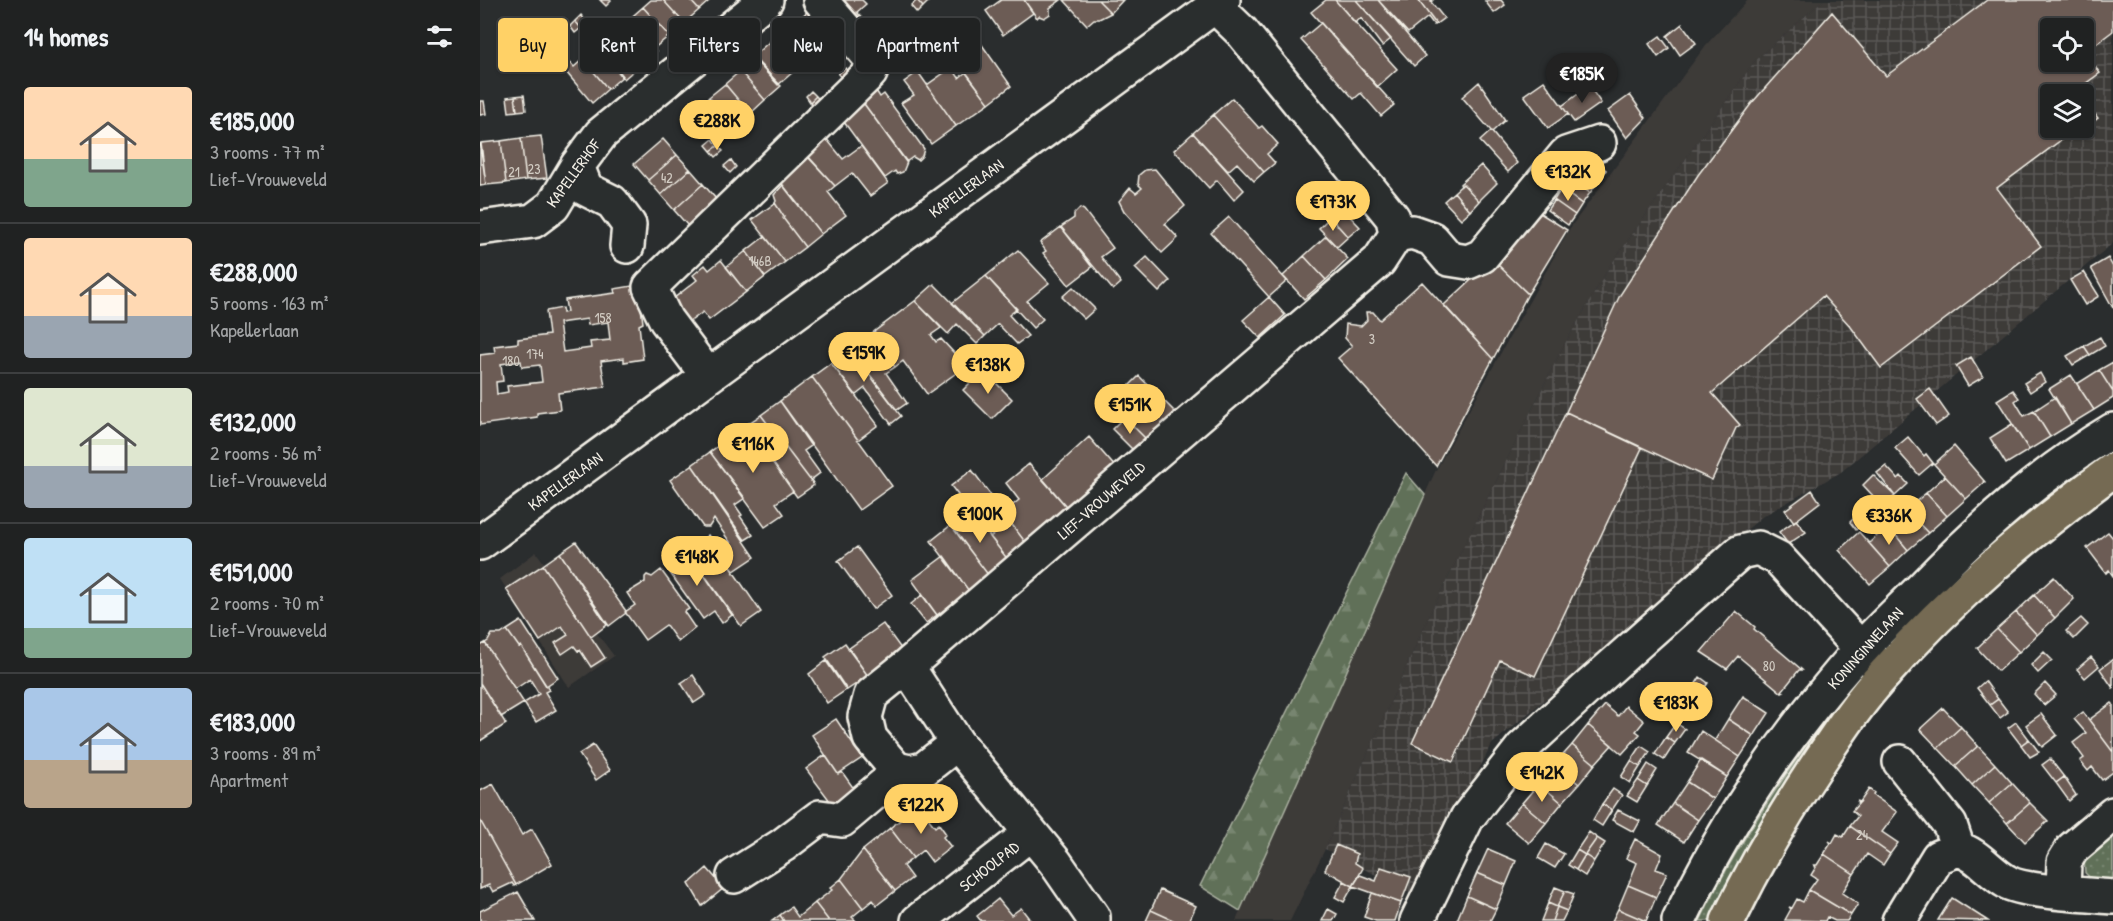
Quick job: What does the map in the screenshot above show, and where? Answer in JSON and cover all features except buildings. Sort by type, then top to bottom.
[{"type":"main road","name":"KONINGINNELAAN","points":[[1728,921],[1768,843],[1798,794],[1847,720],[1885,673],[1931,623],[1976,580],[2032,531],[2113,470]]},
{"type":"street","name":"KAPELLERHOF","points":[[480,228],[533,221],[554,206],[577,166],[601,134],[766,0]]},
{"type":"street","points":[[708,376],[666,320],[650,287],[870,73],[874,62],[820,0]]},
{"type":"street","points":[[1219,3],[1393,218],[1396,235],[1412,232],[1432,239],[1449,259],[1468,262],[1482,256],[1566,154],[1599,142]]},
{"type":"street","name":"KAPELLERLAAN","points":[[480,543],[1219,3]]},
{"type":"street","points":[[577,166],[586,189],[612,202],[629,225],[627,246]]},
{"type":"street","name":"LIEF-VROUWEVELD","points":[[896,769],[870,738],[865,717],[871,695],[1379,261],[1396,235]]},
{"type":"street","name":"KONINGINNELAAN","points":[[1679,921],[1737,814],[1780,749],[1861,650],[1955,554],[2019,496],[2113,430]]},
{"type":"street","points":[[1417,921],[1467,818],[1522,748],[1740,552],[1758,548],[1779,558],[1861,650],[1885,673]]},
{"type":"street","points":[[907,666],[957,743],[1031,833]]},
{"type":"street","points":[[734,876],[783,845],[819,817],[843,820],[886,783],[896,769],[910,772],[924,769],[957,743]]},
{"type":"street","points":[[1900,762],[1950,825],[1958,849]]},
{"type":"street","points":[[2063,892],[2064,862],[2072,849],[2113,813]]},
{"type":"street","name":"SCHOOLPAD","points":[[918,921],[1031,833],[1055,862],[1093,917],[1093,921]]},
{"type":"street","points":[[1899,921],[1938,857],[1958,849],[1969,852],[2008,883],[2033,889],[2113,897]]},
{"type":"shaded area","points":[[1748,0],[1823,0],[1754,62],[1610,266],[1563,347],[1430,614],[1325,849],[1290,921],[1236,921],[1435,472],[1570,228],[1706,45]]},
{"type":"shaded area","points":[[1823,0],[2113,0],[2113,243],[1841,472],[1763,516],[1492,744],[1415,895],[1325,849],[1430,614],[1563,347],[1610,266],[1754,62]]},
{"type":"shaded area","points":[[536,552],[614,656],[569,687],[500,579]]},
{"type":"green space","points":[[1406,473],[1425,495],[1240,911],[1200,886]]},
{"type":"green space","points":[[1822,711],[1834,719],[1713,921],[1700,921],[1753,825],[1815,734]]},
{"type":"green space","points":[[2113,837],[2113,886],[2098,884],[2085,873],[2084,859]]}]
